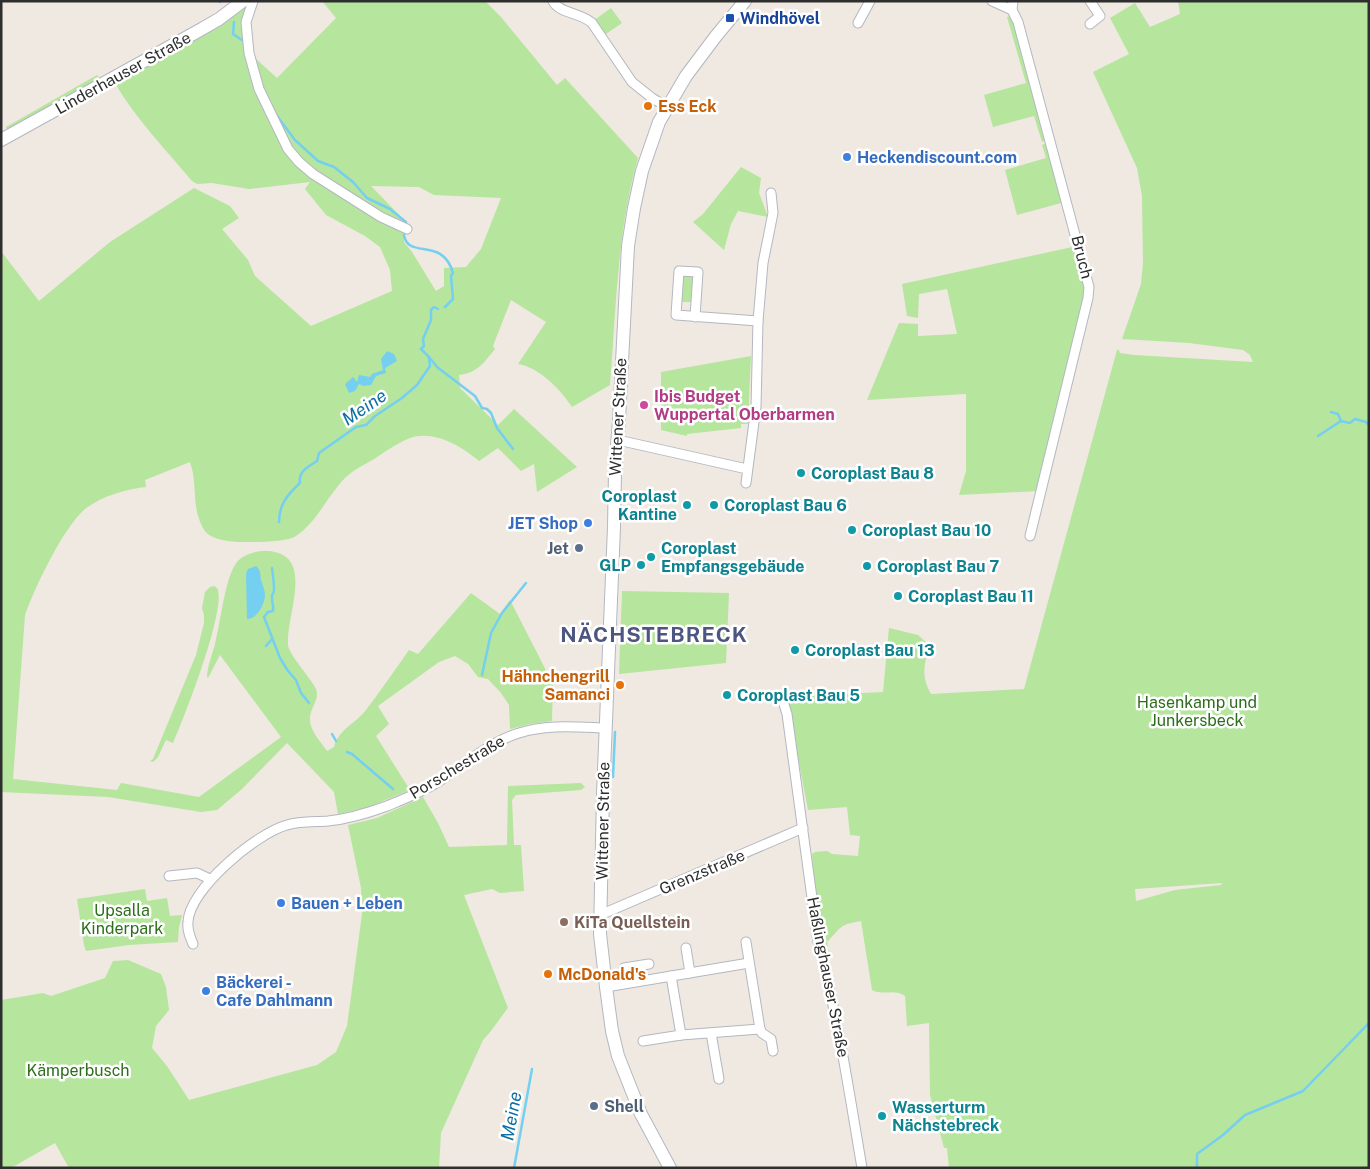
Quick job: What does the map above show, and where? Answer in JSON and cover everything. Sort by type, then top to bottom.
[{"type":"main road","name":"Linderhauser Straße","points":[[1,140],[219,19],[243,1]]},
{"type":"main road","name":"Wittener Straße","points":[[670,1168],[648,1126],[627,1080],[616,1050],[600,934],[605,728],[615,472],[628,255],[632,218],[646,157],[667,107],[686,76],[745,1]]},
{"type":"street","points":[[253,1],[246,22],[249,53],[259,89],[288,149],[312,174],[381,217],[407,230]]},
{"type":"street","points":[[553,1],[558,8],[586,18],[592,23],[632,82],[667,107]]},
{"type":"street","points":[[858,23],[870,1]]},
{"type":"street","name":"Bruch","points":[[992,1],[1012,6],[1018,22],[1089,287],[1088,298],[1030,536]]},
{"type":"street","points":[[1090,1],[1100,16],[1090,24]]},
{"type":"street","points":[[746,483],[756,407],[758,321],[764,263],[773,213],[771,194]]},
{"type":"street","points":[[695,317],[698,272],[679,271],[676,315],[695,317],[758,321]]},
{"type":"street","points":[[618,440],[747,469]]},
{"type":"street","name":"Haßlinghauser Straße","points":[[782,698],[787,714],[818,942],[839,1036],[862,1168]]},
{"type":"street","name":"Porschestraße","points":[[193,944],[189,934],[188,921],[197,897],[210,879],[255,840],[273,829],[287,824],[330,821],[372,812],[424,790],[492,745],[519,732],[557,727],[605,728]]},
{"type":"street","name":"Grenzstraße","points":[[600,915],[803,828]]},
{"type":"street","points":[[169,876],[197,873],[210,879]]},
{"type":"street","points":[[746,942],[760,1029],[762,1033],[771,1039],[773,1051]]},
{"type":"street","points":[[686,948],[690,973]]},
{"type":"street","points":[[606,987],[749,963]]},
{"type":"street","points":[[624,968],[645,965],[643,981]]},
{"type":"street","points":[[671,976],[681,1035]]},
{"type":"street","points":[[643,1040],[760,1029]]},
{"type":"street","points":[[711,1033],[719,1079]]},
{"type":"green space","points":[[248,1],[246,11],[254,57],[277,78],[336,18],[322,1],[485,1],[501,17],[557,85],[565,78],[638,158],[621,242],[610,385],[572,407],[549,380],[534,370],[518,364],[546,322],[511,300],[493,346],[495,349],[476,369],[459,375],[460,388],[498,425],[514,409],[577,467],[537,492],[534,464],[521,471],[498,448],[479,461],[447,441],[428,436],[419,436],[396,445],[348,475],[316,516],[296,536],[276,541],[237,542],[213,537],[205,532],[197,512],[194,479],[190,462],[145,480],[146,487],[114,494],[99,500],[85,509],[59,544],[36,589],[25,615],[13,779],[117,790],[121,783],[199,797],[281,737],[220,655],[208,678],[207,676],[229,578],[241,558],[260,551],[267,551],[281,554],[292,564],[295,574],[295,586],[288,645],[292,655],[316,689],[317,697],[310,714],[310,722],[316,736],[327,751],[334,747],[343,731],[362,715],[409,650],[418,654],[471,593],[500,614],[510,600],[553,684],[552,721],[510,729],[509,705],[488,679],[478,677],[468,664],[455,656],[439,662],[378,706],[389,724],[376,736],[410,790],[366,808],[338,814],[334,792],[287,743],[242,789],[217,810],[201,812],[108,797],[1,792],[1,251],[39,301],[110,242],[194,188],[230,206],[239,218],[222,229],[248,260],[255,276],[311,326],[392,291],[390,270],[380,247],[365,236],[326,215],[305,189],[310,182],[249,189],[212,183],[197,184],[192,181],[133,110],[116,85],[200,37]],"holes":[[[371,186],[419,187],[434,195],[501,198],[481,249],[466,267],[444,268],[444,286],[436,291],[404,242],[405,221]]]},
{"type":"green space","name":"Hasenkamp und Junkersbeck","points":[[1178,1],[1369,1],[1369,1168],[949,1168],[947,1148],[944,1148],[930,1095],[929,1023],[907,1026],[905,996],[897,993],[876,992],[872,990],[861,921],[844,925],[838,930],[827,942],[830,960],[828,962],[824,959],[819,936],[812,854],[827,851],[832,854],[858,856],[860,836],[850,835],[847,807],[808,810],[788,705],[794,699],[807,696],[883,692],[889,628],[918,635],[929,645],[924,675],[931,694],[1024,689],[1117,350],[1120,353],[1134,355],[1253,362],[1250,355],[1243,350],[1189,343],[1122,339],[1141,284],[1143,263],[1142,196],[1137,168],[1093,72],[1129,54],[1110,18],[1135,3],[1150,27],[1180,14]],"holes":[[[1222,883],[1221,885],[1175,890],[1136,901],[1135,889]]]},
{"type":"green space","points":[[611,8],[622,23],[603,36],[593,21]]},
{"type":"green space","points":[[1012,15],[1046,140],[1042,142],[1034,116],[993,127],[984,95],[1026,83],[1007,17]]},
{"type":"green space","points":[[97,75],[102,81],[8,132],[6,127]]},
{"type":"green space","points":[[1049,142],[1065,202],[1017,215],[1005,170],[1046,158],[1042,145]]},
{"type":"green space","points":[[741,167],[761,178],[759,193],[768,217],[738,211],[731,224],[724,250],[693,222],[703,214]]},
{"type":"green space","points":[[1077,246],[1085,280],[1085,297],[1039,491],[959,495],[966,471],[966,394],[867,400],[899,323],[918,324],[918,336],[957,334],[947,289],[919,294],[918,318],[907,316],[902,284]]},
{"type":"green space","points":[[691,273],[695,277],[694,302],[678,302],[682,275]]},
{"type":"green space","points":[[751,356],[748,424],[741,424],[741,428],[687,434],[687,436],[661,430],[661,372]]},
{"type":"green space","points":[[214,586],[217,588],[219,599],[216,617],[211,639],[186,712],[173,743],[166,740],[158,757],[153,762],[150,761],[153,759],[196,655],[204,623],[202,608],[205,592]]},
{"type":"green space","points":[[622,591],[729,593],[726,663],[619,674]]},
{"type":"green space","name":"Kämperbusch","points":[[581,783],[585,787],[581,790],[516,795],[512,800],[514,845],[521,845],[524,891],[500,893],[492,889],[464,895],[508,1008],[483,1040],[441,1133],[439,1168],[69,1168],[55,1143],[11,1168],[1,1168],[1,1000],[43,993],[51,996],[105,978],[113,961],[128,960],[161,974],[166,987],[169,1010],[156,1026],[152,1048],[167,1066],[189,1100],[317,1065],[336,1052],[347,1026],[362,914],[361,888],[348,825],[377,818],[423,797],[449,847],[507,845],[508,786]]},
{"type":"green space","name":"Upsalla Kinderpark","points":[[145,889],[147,901],[167,898],[170,916],[182,915],[178,942],[129,945],[86,951],[77,899]]},
{"type":"water","points":[[387,351],[394,354],[397,361],[385,368],[386,373],[376,376],[371,385],[363,386],[359,384],[355,391],[349,393],[345,384],[353,377],[357,382],[359,375],[370,377],[372,374],[383,370],[381,359]]},
{"type":"water","points":[[256,566],[260,571],[265,596],[259,611],[254,617],[247,619],[246,573],[248,569]]},
{"type":"waterway","name":"Meine","points":[[234,22],[233,34],[242,40]]},
{"type":"waterway","name":"Meine","points":[[277,116],[295,140],[318,161],[334,167],[353,182],[367,198],[390,209],[406,222],[405,225]]},
{"type":"waterway","name":"Meine","points":[[404,235],[407,242],[412,246],[434,251],[442,255],[448,262],[453,273],[451,276],[453,299],[445,307]]},
{"type":"waterway","name":"Meine","points":[[279,522],[280,510],[285,501],[300,483],[302,472],[317,461],[319,453],[356,427],[366,425],[375,416],[402,398],[417,385],[430,366],[429,357],[421,349],[424,346],[423,339],[431,320],[431,310],[434,307],[438,309]]},
{"type":"waterway","points":[[429,357],[437,367],[475,396],[482,408],[487,409],[491,413],[497,428],[513,449]]},
{"type":"waterway","points":[[1331,412],[1338,414],[1341,421]]},
{"type":"waterway","points":[[1318,436],[1341,421],[1350,423],[1355,419],[1366,422],[1369,425]]},
{"type":"waterway","name":"Meine","points":[[272,568],[274,587],[272,594],[273,611],[268,612],[264,617],[280,658],[296,680],[301,693],[309,703]]},
{"type":"waterway","points":[[482,675],[491,633],[502,613],[526,583]]},
{"type":"waterway","points":[[266,646],[272,639]]},
{"type":"waterway","points":[[613,777],[615,732]]},
{"type":"waterway","name":"Meine","points":[[332,734],[336,741]]},
{"type":"waterway","name":"Meine","points":[[347,752],[352,754],[393,789]]},
{"type":"waterway","points":[[1197,1168],[1197,1154],[1223,1135],[1245,1115],[1303,1091],[1369,1023]]},
{"type":"waterway","name":"Meine","points":[[514,1168],[532,1069]]},
{"type":"place","name":"Windhövel","points":[[730,18]]},
{"type":"place","name":"Ess Eck","points":[[648,106]]},
{"type":"place","name":"Heckendiscount.com","points":[[847,157]]},
{"type":"place","name":"Ibis Budget Wuppertal Oberbarmen","points":[[644,405]]},
{"type":"place","name":"Coroplast Bau 8","points":[[801,473]]},
{"type":"place","name":"Coroplast Kantine","points":[[687,505]]},
{"type":"place","name":"Coroplast Bau 6","points":[[714,505]]},
{"type":"place","name":"JET Shop","points":[[588,523]]},
{"type":"place","name":"Coroplast Bau 10","points":[[852,530]]},
{"type":"place","name":"Jet","points":[[579,548]]},
{"type":"place","name":"Coroplast Empfangsgebäude","points":[[651,557]]},
{"type":"place","name":"GLP","points":[[641,565]]},
{"type":"place","name":"Coroplast Bau 7","points":[[867,566]]},
{"type":"place","name":"Coroplast Bau 11","points":[[898,596]]},
{"type":"place","name":"Coroplast Bau 13","points":[[795,650]]},
{"type":"place","name":"Hähnchengrill Samanci","points":[[620,685]]},
{"type":"place","name":"Coroplast Bau 5","points":[[727,695]]},
{"type":"place","name":"Bauen + Leben","points":[[281,903]]},
{"type":"place","name":"KiTa Quellstein","points":[[564,922]]},
{"type":"place","name":"McDonald's","points":[[548,974]]},
{"type":"place","name":"Bäckerei - Cafe Dahlmann","points":[[206,991]]},
{"type":"place","name":"Shell","points":[[594,1106]]},
{"type":"place","name":"Wasserturm Nächstebreck","points":[[882,1116]]},
{"type":"district","name":"NÄCHSTEBRECK","points":[[654,634]]}]
